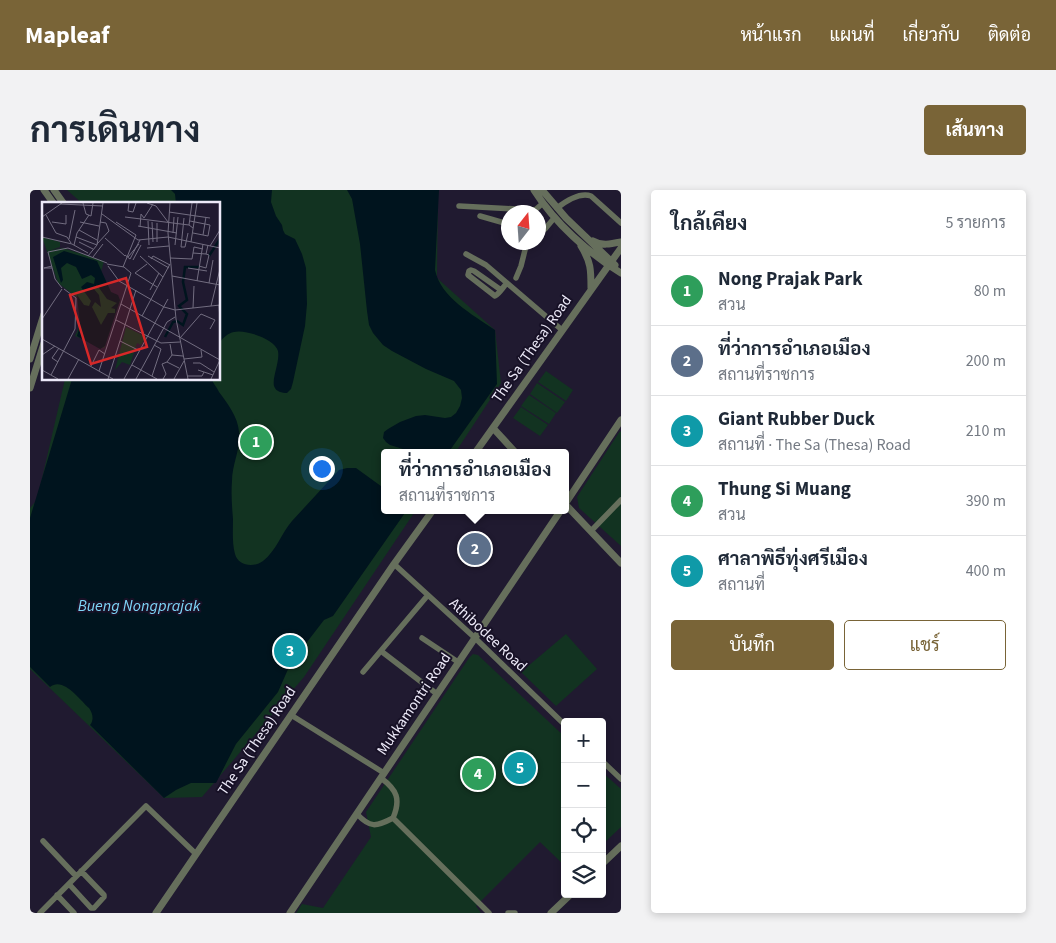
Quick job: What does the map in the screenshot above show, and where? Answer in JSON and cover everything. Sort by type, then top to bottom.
[{"type":"street","points":[[44,190],[53,202]]},
{"type":"street","points":[[54,190],[63,202]]},
{"type":"street","points":[[534,190],[542,204],[579,242],[588,257],[591,270],[591,288]]},
{"type":"street","points":[[542,190],[557,208],[621,273]]},
{"type":"street","points":[[557,208],[586,194],[591,196],[621,223]]},
{"type":"street","points":[[459,206],[501,209]]},
{"type":"street","points":[[480,216],[501,222]]},
{"type":"street","points":[[546,228],[555,217]]},
{"type":"street","points":[[586,237],[598,244],[621,242]]},
{"type":"street","points":[[579,242],[611,263]]},
{"type":"street","name":"The Sa (Thesa) Road","points":[[478,449],[621,248]]},
{"type":"street","points":[[516,278],[526,250]]},
{"type":"street","points":[[466,254],[486,265],[562,330]]},
{"type":"street","points":[[502,290],[474,271],[469,271],[468,275],[495,296],[502,290],[507,283]]},
{"type":"street","points":[[30,359],[42,320]]},
{"type":"street","points":[[30,388],[42,349]]},
{"type":"street","points":[[569,498],[621,420]]},
{"type":"street","points":[[493,428],[512,449]]},
{"type":"street","points":[[591,531],[621,500]]},
{"type":"street","points":[[569,508],[621,563]]},
{"type":"street","name":"The Sa (Thesa) Road","points":[[156,913],[430,514]]},
{"type":"street","name":"Mukkamontri Road","points":[[290,913],[557,514]]},
{"type":"street","name":"Athibodee Road","points":[[394,564],[475,638],[561,721]]},
{"type":"street","points":[[363,672],[428,595]]},
{"type":"street","points":[[422,638],[458,662]]},
{"type":"street","points":[[381,651],[437,694]]},
{"type":"street","points":[[291,715],[382,776],[395,792],[397,810],[393,818],[382,824],[374,825],[366,823],[357,814]]},
{"type":"street","points":[[604,763],[621,779]]},
{"type":"street","points":[[40,913],[146,806],[196,854]]},
{"type":"street","points":[[393,818],[489,913]]},
{"type":"street","points":[[43,841],[76,876]]},
{"type":"street","points":[[606,860],[621,846]]},
{"type":"street","points":[[69,884],[91,908],[94,908],[104,895],[81,871]]},
{"type":"street","points":[[57,896],[74,913]]},
{"type":"street","points":[[551,913],[567,898]]},
{"type":"street","points":[[508,913],[515,913]]},
{"type":"green space","points":[[67,190],[438,190],[437,278],[495,330],[501,383],[458,449],[381,449],[381,514],[413,514],[304,677],[202,797],[164,798],[30,669],[30,508],[37,500],[65,380],[220,380],[220,202],[81,202]]},
{"type":"green space","points":[[546,371],[573,390],[566,401],[538,382]]},
{"type":"green space","points":[[537,383],[565,402],[557,413],[530,394]]},
{"type":"green space","points":[[529,395],[556,413],[549,424],[521,406]]},
{"type":"green space","points":[[521,407],[548,425],[540,436],[513,418]]},
{"type":"green space","points":[[620,431],[621,546],[579,508],[577,497]]},
{"type":"green space","points":[[566,634],[597,669],[556,706],[521,672]]},
{"type":"green space","points":[[473,654],[478,655],[561,733],[561,862],[540,842],[476,906],[481,913],[296,913],[302,904],[323,908],[371,837],[366,812]]},
{"type":"green space","points":[[606,776],[621,789],[621,827],[606,841]]},
{"type":"water","points":[[171,190],[272,190],[271,202],[276,216],[285,234],[295,239],[306,268],[307,304],[305,326],[293,382],[291,389],[287,393],[278,391],[274,386],[278,351],[266,339],[239,331],[228,335],[220,342],[220,202],[176,202],[175,194]]},
{"type":"water","points":[[347,190],[439,190],[435,270],[438,280],[459,305],[495,330],[497,384],[451,449],[403,449],[390,445],[383,438],[384,432],[388,429],[416,416],[451,417],[460,406],[461,390],[454,381],[392,351],[383,345],[373,333],[369,325],[360,244],[352,199]]},
{"type":"water","name":"Bueng Nongprajak","points":[[72,380],[212,380],[232,411],[238,426],[239,444],[232,475],[233,545],[239,561],[247,565],[255,565],[268,557],[292,521],[339,470],[356,468],[381,486],[381,514],[404,514],[333,616],[324,620],[289,667],[278,692],[236,744],[216,783],[191,783],[164,798],[90,725],[92,719],[89,708],[71,690],[55,684],[50,687],[30,667],[30,518]]},
{"type":"place","name":"Nong Prajak Park","points":[[256,442]]},
{"type":"place","name":"ที่ว่าการอำเภอเมือง","points":[[475,549]]},
{"type":"place","name":"Giant Rubber Duck","points":[[290,651]]},
{"type":"place","name":"ศาลาพิธีทุ่งศรีเมือง","points":[[520,768]]},
{"type":"place","name":"Thung Si Muang","points":[[478,774]]}]
